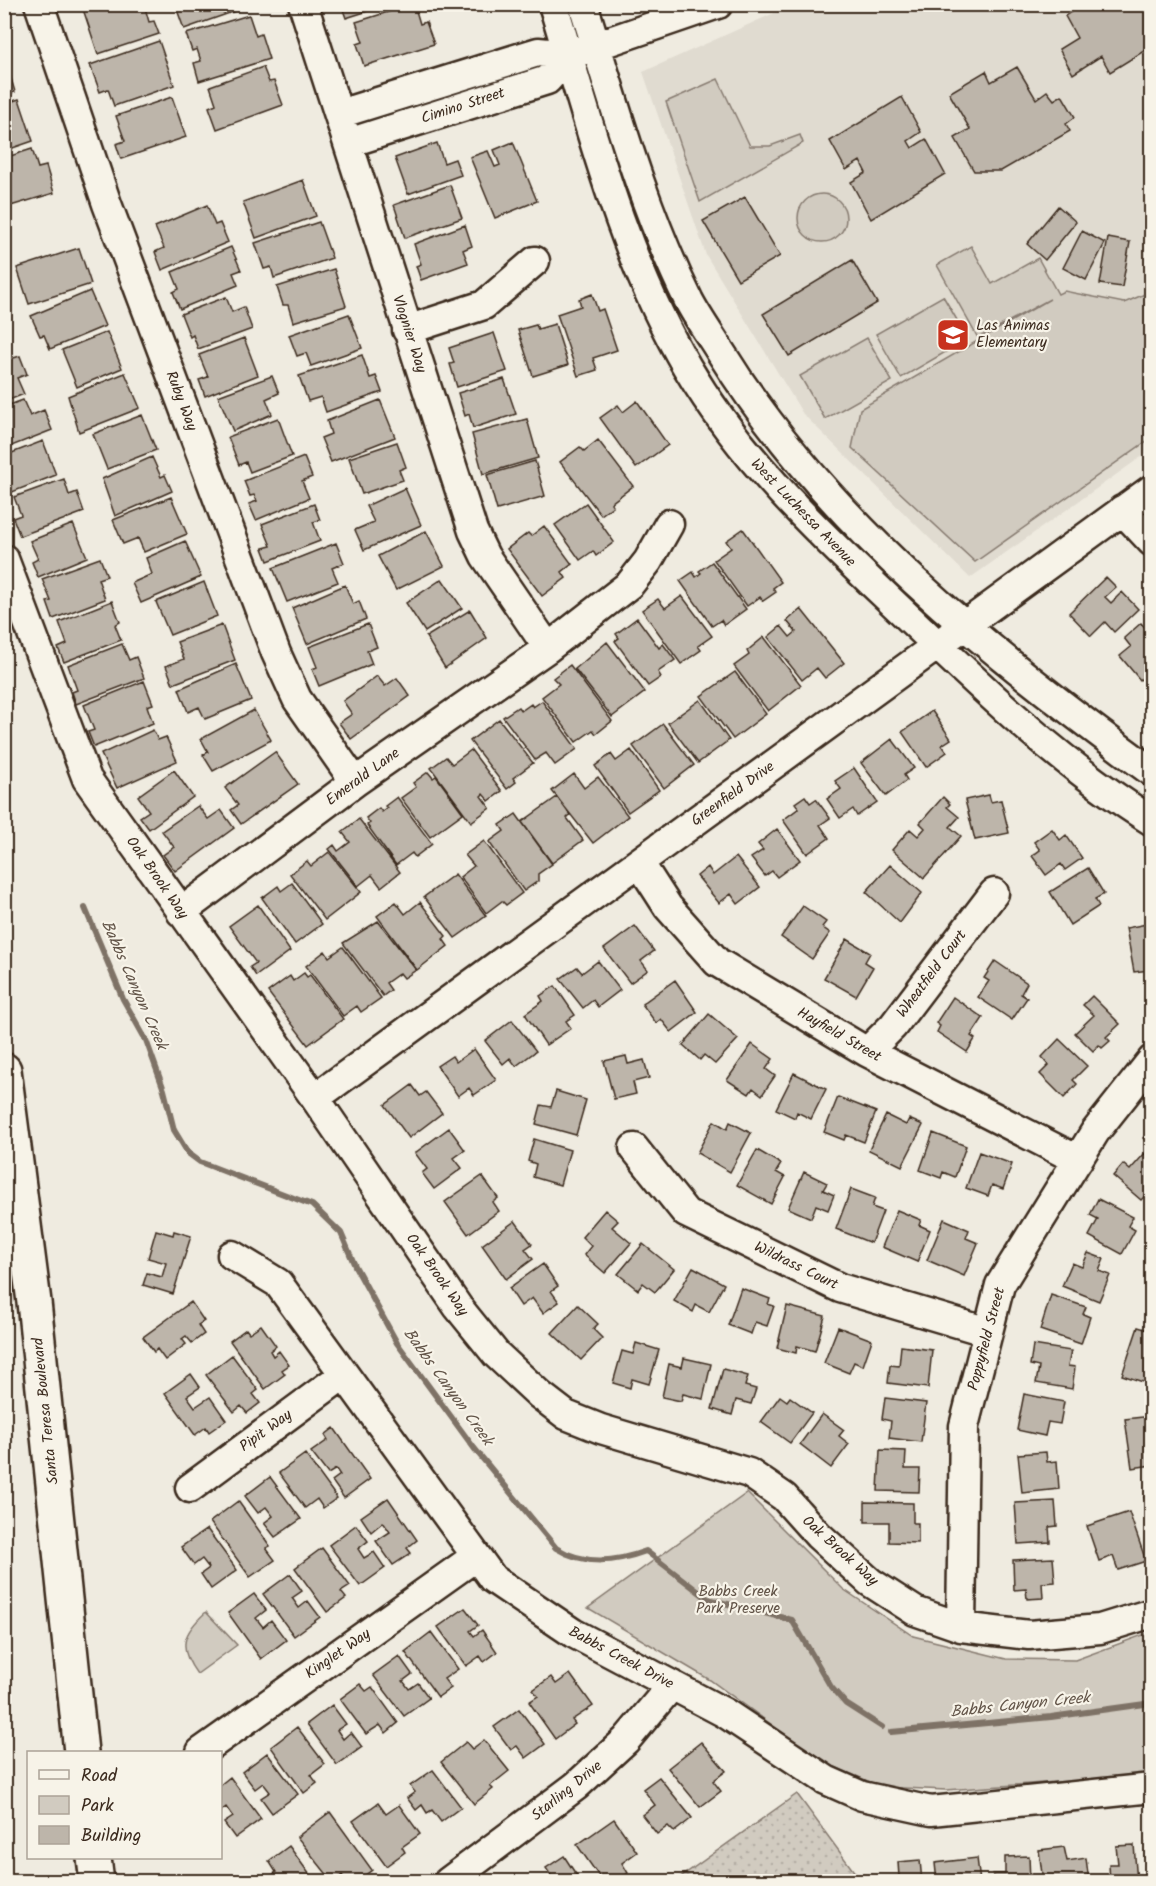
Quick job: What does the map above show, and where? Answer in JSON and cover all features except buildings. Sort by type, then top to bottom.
[{"type":"main road","name":"Santa Teresa Boulevard","points":[[4,1070],[34,1302],[81,1751]]},
{"type":"main road","points":[[94,1859],[97,1881]]},
{"type":"street","name":"Ruby Way","points":[[39,4],[107,204],[276,653],[297,699],[355,782]]},
{"type":"street","name":"Vlognier Way","points":[[303,4],[473,531],[485,556],[548,648]]},
{"type":"street","name":"West Luchessa Avenue","points":[[553,4],[611,191],[634,254],[663,321],[710,403],[761,472],[834,547],[937,645],[1018,721],[1089,779],[1152,821]]},
{"type":"street","name":"West Luchessa Avenue","points":[[583,4],[634,168],[660,240],[691,304],[764,418],[850,518],[965,625],[1060,705],[1152,772]]},
{"type":"street","name":"Cimino Street","points":[[339,114],[538,52],[568,56],[718,4]]},
{"type":"street","name":"Cimino Street","points":[[348,143],[547,80],[568,56]]},
{"type":"street","points":[[407,330],[484,305],[535,261]]},
{"type":"street","name":"Greenfield Drive","points":[[315,1098],[1152,489]]},
{"type":"street","points":[[1122,510],[1152,542]]},
{"type":"street","name":"Emerald Lane","points":[[181,912],[355,782],[548,648],[630,584],[648,561],[669,525]]},
{"type":"street","name":"Oak Brook Way","points":[[4,559],[87,779],[315,1098],[458,1307],[496,1354],[540,1395],[566,1414],[601,1429],[749,1473],[784,1497],[818,1535],[870,1582],[915,1611],[961,1627],[1029,1635],[1100,1629],[1152,1613]]},
{"type":"street","name":"Hayfield Street","points":[[639,862],[668,907],[717,962],[867,1052],[1078,1160]]},
{"type":"street","name":"Wheatfield Court","points":[[867,1052],[893,1026],[994,893]]},
{"type":"street","name":"Poppyfield Street","points":[[961,1627],[964,1426],[1000,1286],[1095,1132],[1152,1060]]},
{"type":"street","name":"Wildrass Court","points":[[634,1148],[686,1213],[840,1288],[988,1332]]},
{"type":"street","name":"Babbs Creek Drive","points":[[232,1255],[278,1283],[493,1579],[573,1633],[724,1713],[826,1780],[862,1796],[931,1810],[1152,1788]]},
{"type":"street","name":"Pipit Way","points":[[190,1488],[343,1375]]},
{"type":"street","name":"Kinglet Way","points":[[202,1751],[476,1557]]},
{"type":"street","name":"Starling Drive","points":[[448,1881],[576,1786],[626,1740],[672,1685]]},
{"type":"shaded area","name":"Las Animas Elementary","points":[[792,5],[1151,5],[1151,450],[970,578],[803,414],[706,255],[643,72]]},
{"type":"green space","points":[[718,79],[750,146],[770,146],[800,135],[803,143],[700,202],[666,102]]},
{"type":"green space","points":[[822,194],[839,201],[846,218],[839,235],[822,242],[805,235],[798,218],[805,201]]},
{"type":"green space","points":[[971,246],[992,284],[1038,258],[1058,294],[1064,291],[1124,303],[1152,291],[1151,438],[975,562],[852,448],[860,409],[1050,299],[978,338],[937,265]]},
{"type":"green space","points":[[943,296],[968,339],[901,378],[876,334]]},
{"type":"green space","points":[[867,338],[892,381],[825,419],[800,376]]},
{"type":"green space","name":"Babbs Creek Park Preserve","points":[[747,1493],[843,1589],[913,1636],[1006,1659],[1075,1660],[1151,1632],[1151,1775],[946,1790],[882,1787],[823,1762],[710,1680],[588,1608]]},
{"type":"green space","points":[[206,1612],[237,1645],[197,1674],[187,1656],[185,1641],[192,1627]]},
{"type":"green space","points":[[797,1794],[861,1881],[675,1881]]},
{"type":"waterway","name":"Babbs Canyon Creek","points":[[85,908],[123,999],[146,1040],[164,1090],[174,1130],[188,1153],[200,1162],[312,1205],[341,1233],[355,1266],[397,1343],[474,1448],[556,1548],[567,1554],[589,1560],[612,1560],[646,1551],[708,1599],[792,1620],[831,1687],[846,1704],[882,1727]]},
{"type":"waterway","name":"Babbs Canyon Creek","points":[[891,1732],[1051,1717],[1152,1703]]},
{"type":"place","name":"Las Animas Elementary","points":[[953,335]]}]
